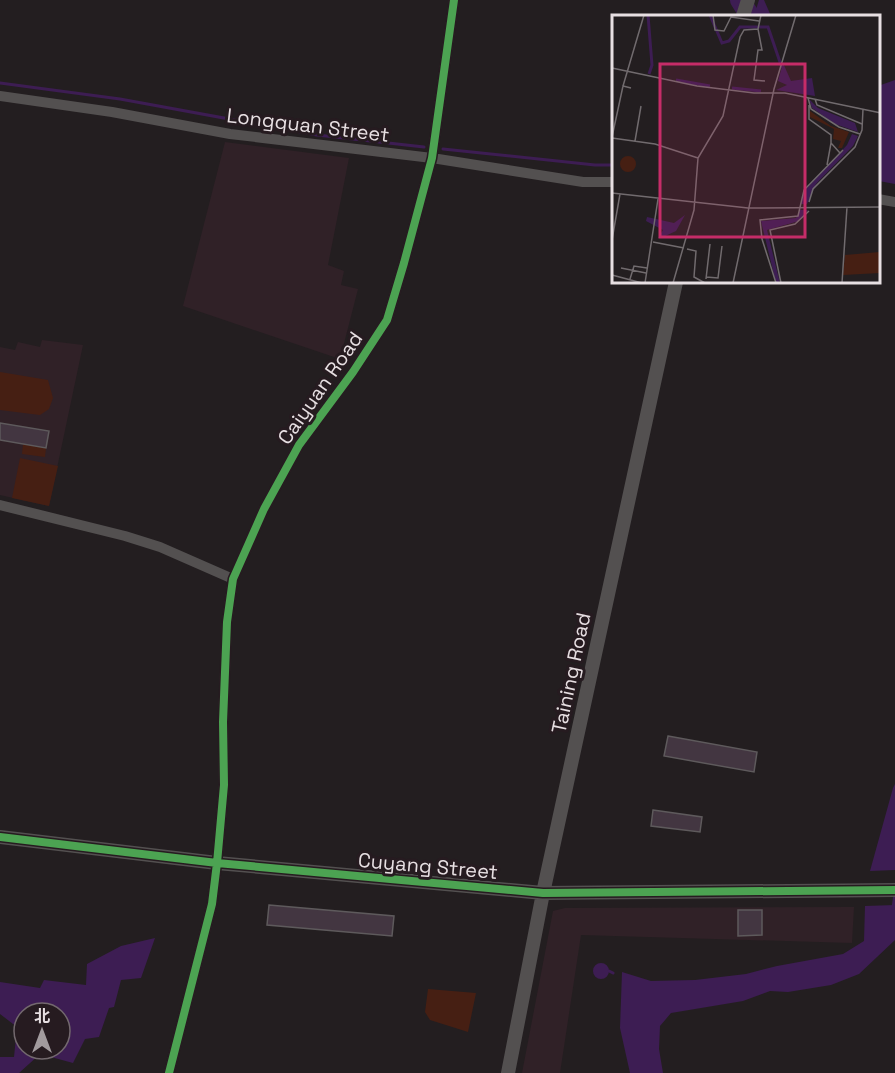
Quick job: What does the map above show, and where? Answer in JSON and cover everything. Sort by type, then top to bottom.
[{"type":"street","name":"Caiyuan Road","points":[[169,1073],[212,904],[218,863],[224,785],[223,722],[227,622],[233,579],[264,509],[299,445],[353,372],[387,320],[432,158],[454,0]]},
{"type":"street","points":[[743,15],[748,0]]},
{"type":"street","name":"Longquan Street","points":[[0,96],[112,112],[230,134],[432,158],[583,182],[612,182]]},
{"type":"street","points":[[880,198],[895,202]]},
{"type":"street","name":"Taining Road","points":[[508,1073],[543,893],[676,284]]},
{"type":"street","points":[[0,505],[160,547],[233,579]]},
{"type":"street","name":"Cuyang Street","points":[[0,837],[218,863],[543,893],[895,890]]},
{"type":"shaded area","points":[[759,0],[764,0],[771,15],[754,15]]},
{"type":"shaded area","points":[[895,80],[895,184],[880,181],[880,85]]},
{"type":"shaded area","points":[[225,142],[349,158],[328,265],[344,271],[341,285],[358,289],[340,359],[183,306]]},
{"type":"shaded area","points":[[42,340],[83,345],[49,506],[0,495],[0,347],[15,350],[18,342],[40,347]]},
{"type":"shaded area","points":[[0,372],[48,380],[53,398],[49,409],[40,415],[0,410]]},
{"type":"shaded area","points":[[23,444],[46,448],[45,457],[22,454]]},
{"type":"shaded area","points":[[20,458],[58,466],[49,506],[12,498]]},
{"type":"shaded area","points":[[895,784],[895,870],[870,871],[893,788]]},
{"type":"shaded area","points":[[895,905],[895,940],[859,974],[831,985],[788,992],[770,991],[743,1001],[671,1013],[660,1026],[659,1049],[663,1073],[630,1073],[620,1028],[622,972],[651,981],[695,980],[746,974],[843,954],[864,941],[865,906]]},
{"type":"shaded area","points":[[854,907],[852,943],[581,935],[560,1073],[522,1073],[553,911],[565,908]]},
{"type":"shaded area","points":[[155,938],[141,978],[121,980],[114,1007],[109,1008],[99,1037],[85,1039],[73,1063],[66,1061],[72,1061],[72,1001],[12,1001],[12,1023],[0,1014],[0,982],[40,988],[44,980],[86,985],[87,964],[121,946]]},
{"type":"shaded area","points":[[601,963],[609,971],[601,979],[593,971]]},
{"type":"shaded area","points":[[428,989],[476,993],[468,1032],[430,1020],[425,1012]]},
{"type":"shaded area","points":[[0,1057],[12,1057],[12,1061],[32,1061],[19,1073],[0,1073]]},
{"type":"building","points":[[0,423],[49,431],[46,448],[0,440]]},
{"type":"building","points":[[668,736],[757,752],[754,772],[664,756]]},
{"type":"building","points":[[653,810],[702,817],[700,832],[651,826]]},
{"type":"building","points":[[269,905],[394,916],[392,936],[267,925]]},
{"type":"building","points":[[738,910],[762,910],[762,935],[738,936]]},
{"type":"waterway","points":[[740,0],[749,15]]},
{"type":"waterway","points":[[0,83],[120,99],[317,135],[424,147]]},
{"type":"waterway","points":[[443,149],[612,165]]},
{"type":"waterway","points":[[893,908],[895,894]]},
{"type":"waterway","points":[[609,971],[613,973]]},
{"type":"cycle path","points":[[169,1073],[212,904],[224,785],[223,722],[227,622],[233,579],[264,509],[299,445],[353,372],[387,320],[432,158],[454,0]]},
{"type":"cycle path","points":[[0,837],[217,863],[543,893],[895,890]]}]
